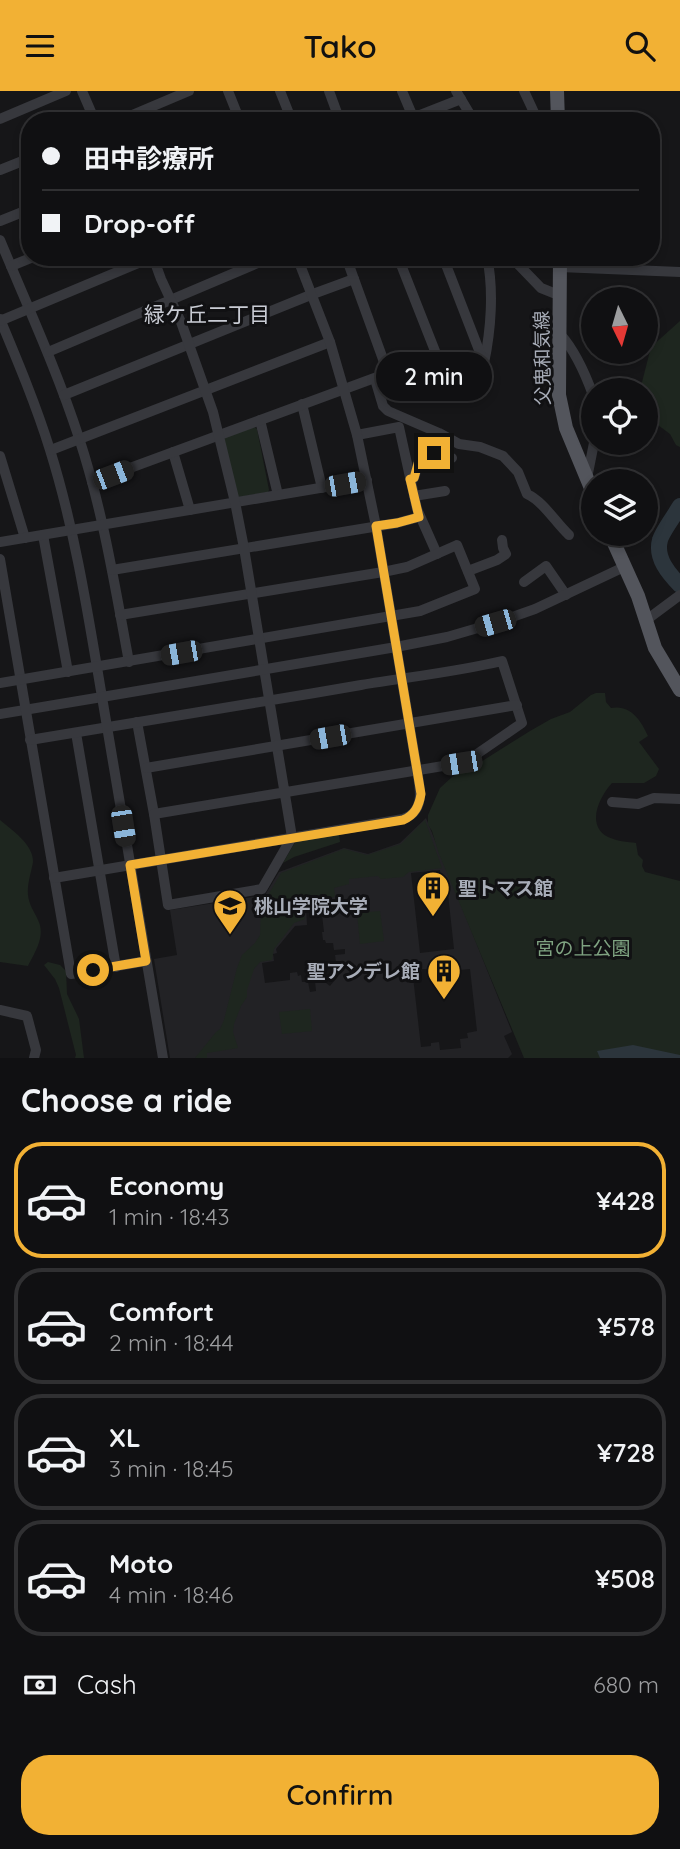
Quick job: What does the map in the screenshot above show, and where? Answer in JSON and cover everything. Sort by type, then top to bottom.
[{"type":"main road","points":[[557,91],[558,112]]},
{"type":"main road","name":"父鬼和気線","points":[[560,266],[561,335],[558,370],[561,410],[583,469]]},
{"type":"main road","points":[[615,546],[638,596],[655,648],[680,690]]},
{"type":"street","points":[[0,119],[66,91]]},
{"type":"street","points":[[82,91],[91,112]]},
{"type":"street","points":[[139,112],[189,91]]},
{"type":"street","points":[[228,91],[236,112]]},
{"type":"street","points":[[280,91],[288,112]]},
{"type":"street","points":[[329,91],[337,112]]},
{"type":"street","points":[[402,91],[407,112]]},
{"type":"street","points":[[524,91],[534,112]]},
{"type":"street","points":[[424,112],[459,95],[469,112]]},
{"type":"street","points":[[0,170],[21,162]]},
{"type":"street","points":[[0,221],[21,213]]},
{"type":"street","points":[[0,240],[48,352],[80,440],[103,525],[129,662]]},
{"type":"street","points":[[11,267],[21,262]]},
{"type":"street","points":[[132,266],[0,320],[24,375],[51,450],[72,530],[163,1058]]},
{"type":"street","points":[[137,722],[168,905],[262,889],[292,838],[270,701],[235,502],[218,436],[189,345],[157,266]]},
{"type":"street","points":[[48,352],[251,266]]},
{"type":"street","points":[[54,878],[410,817],[420,801],[421,794],[367,480],[345,390],[302,266]]},
{"type":"street","points":[[92,482],[388,373],[349,266]]},
{"type":"street","points":[[402,266],[448,384],[484,363],[488,347],[491,294],[488,266]]},
{"type":"street","points":[[446,266],[484,363]]},
{"type":"street","points":[[520,266],[541,288],[561,296]]},
{"type":"street","points":[[608,266],[680,272]]},
{"type":"street","points":[[64,395],[354,279]]},
{"type":"street","points":[[561,335],[571,347],[585,378]]},
{"type":"street","points":[[51,450],[330,342]]},
{"type":"street","points":[[374,379],[383,405],[388,411],[459,444],[480,447],[503,456],[518,472],[527,494],[536,498],[569,535]]},
{"type":"street","points":[[302,404],[322,488]]},
{"type":"street","points":[[260,420],[278,495]]},
{"type":"street","points":[[357,435],[399,427],[419,517],[437,554]]},
{"type":"street","points":[[410,479],[414,478],[422,450],[435,449],[452,458]]},
{"type":"street","points":[[173,452],[190,510]]},
{"type":"street","points":[[0,456],[25,538]]},
{"type":"street","points":[[0,542],[367,480]]},
{"type":"street","points":[[414,496],[445,491]]},
{"type":"street","points":[[112,570],[397,523],[419,517]]},
{"type":"street","points":[[43,535],[68,672]]},
{"type":"street","points":[[468,572],[506,554],[502,540]]},
{"type":"street","points":[[0,683],[391,617],[421,611],[475,589],[457,545],[407,566],[383,572],[120,615]]},
{"type":"street","points":[[524,582],[549,563],[566,595]]},
{"type":"street","points":[[1,564],[71,974],[146,961]]},
{"type":"street","points":[[0,714],[447,637],[535,609],[624,567]]},
{"type":"street","points":[[645,621],[680,595]]},
{"type":"street","points":[[30,740],[502,661],[523,723],[461,763],[154,814]]},
{"type":"street","points":[[146,768],[517,705]]},
{"type":"street","points":[[76,733],[116,967]]},
{"type":"street","points":[[612,802],[638,804],[654,798],[680,799]]},
{"type":"street","points":[[0,1010],[27,1016],[36,1050],[34,1058]]},
{"type":"shaded area","name":"桃山学院大学","points":[[426,818],[512,1032],[504,1036],[512,1054],[508,1058],[170,1058],[154,959],[177,955],[170,910],[265,895],[279,872],[344,848],[368,854],[400,843]],"holes":[[[440,870],[443,894],[448,894],[454,949],[420,953],[411,873]],[[321,906],[323,940],[333,943],[334,950],[345,949],[345,954],[335,955],[336,962],[344,969],[330,986],[322,980],[315,981],[316,991],[310,992],[308,982],[302,982],[301,975],[298,976],[297,972],[290,973],[290,980],[265,983],[262,963],[274,961],[273,954],[277,953],[276,949],[295,926],[307,925],[306,908]],[[451,962],[452,966],[459,965],[459,970],[470,969],[477,1031],[467,1033],[468,1038],[460,1039],[461,1048],[440,1050],[439,1042],[421,1047],[412,968],[422,966],[422,969],[429,969],[429,964]]]},
{"type":"shaded area","points":[[633,1045],[680,1055],[680,1058],[600,1058],[597,1051]]},
{"type":"green space","points":[[680,321],[680,447],[670,434],[658,425],[658,378],[643,378],[647,364],[658,364],[658,341]]},
{"type":"green space","points":[[254,427],[257,429],[269,490],[239,497],[223,440]]},
{"type":"green space","name":"宮の上公園","points":[[596,693],[605,693],[606,702],[611,708],[624,708],[638,719],[648,736],[639,742],[659,769],[656,776],[644,783],[612,783],[599,803],[596,818],[601,832],[608,837],[636,843],[645,872],[680,881],[680,1058],[524,1058],[428,825],[428,815],[440,788],[452,777],[551,719],[570,712]]},
{"type":"green space","points":[[0,820],[21,838],[32,856],[28,895],[41,932],[39,944],[28,966],[0,962]]},
{"type":"green space","points":[[425,820],[442,868],[409,872],[403,877],[349,879],[349,884],[334,888],[335,896],[324,903],[303,905],[305,919],[294,923],[274,949],[272,960],[260,962],[254,969],[247,997],[234,1024],[233,1032],[238,1048],[207,1053],[207,1058],[195,1058],[220,1029],[242,955],[260,935],[261,907],[281,873],[344,849],[367,855],[401,844]]},
{"type":"green space","points":[[339,834],[340,842],[283,863],[297,841]]},
{"type":"green space","points":[[380,911],[384,941],[360,944],[357,913]]},
{"type":"green space","points":[[48,962],[60,965],[66,971],[67,994],[79,1019],[84,1058],[75,1058],[59,988],[44,965]]},
{"type":"green space","points":[[310,1009],[312,1031],[282,1034],[279,1012]]},
{"type":"waterway","points":[[680,506],[663,533],[659,547],[664,565],[680,585]]},
{"type":"place","name":"聖トマス館","points":[[433,918]]},
{"type":"place","name":"桃山学院大学","points":[[230,936]]},
{"type":"place","name":"聖アンデレ館","points":[[444,1001]]},
{"type":"district","name":"緑ケ丘二丁目","points":[[207,315]]},
{"type":"route","points":[[93,970],[146,961],[130,865],[403,820],[415,812],[421,794],[376,526],[419,517],[410,479],[414,478],[422,450],[434,453]]}]
